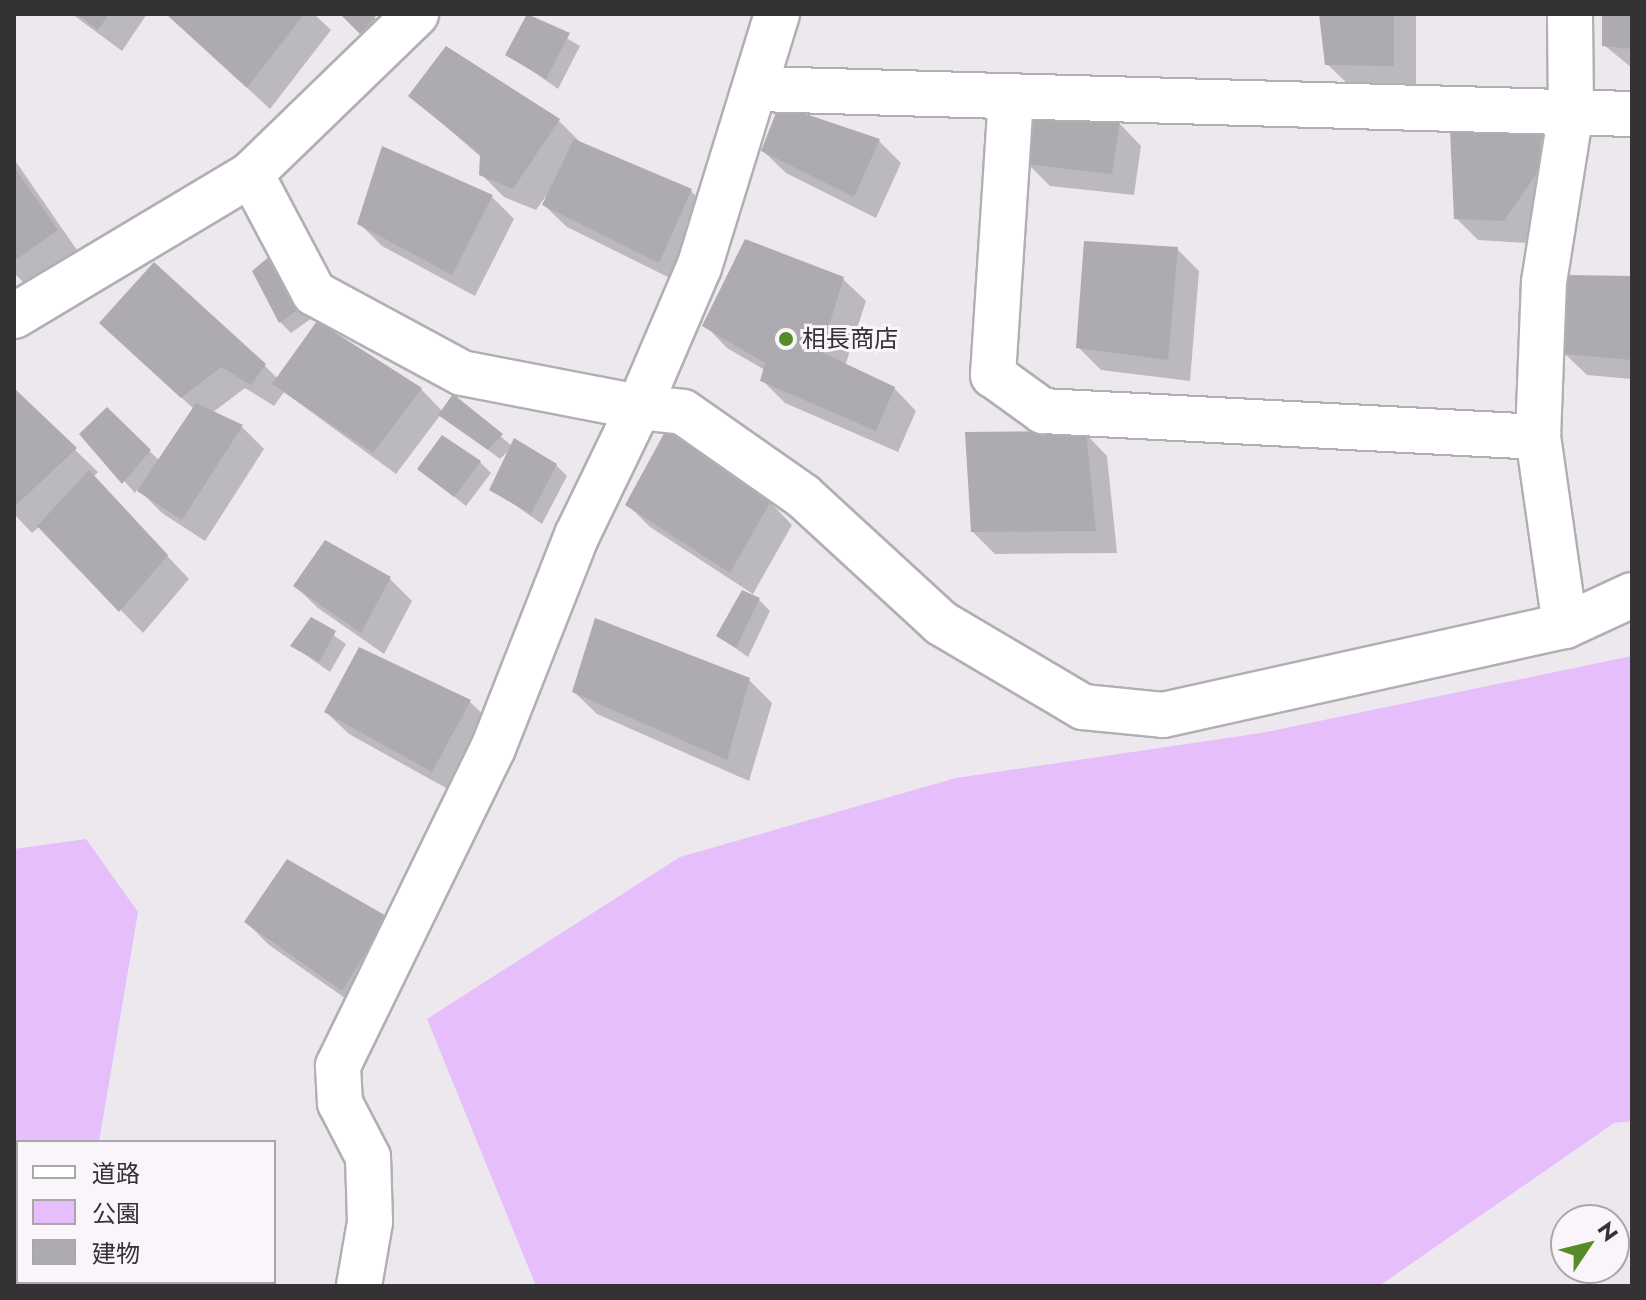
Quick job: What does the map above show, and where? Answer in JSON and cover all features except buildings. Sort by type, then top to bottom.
[{"type":"street","points":[[14,316],[251,174],[416,14]]},
{"type":"street","points":[[359,1286],[370,1222],[368,1157],[340,1103],[338,1066],[493,748],[577,535],[639,407],[699,267],[758,89],[777,14]]},
{"type":"street","points":[[1565,626],[1538,437],[1544,282],[1571,112],[1570,14]]},
{"type":"street","points":[[758,89],[1632,114]]},
{"type":"street","points":[[1011,97],[993,375],[1043,411],[1538,437]]},
{"type":"street","points":[[251,174],[314,293],[462,373],[639,407],[683,412],[803,496],[941,623],[1083,707],[1163,715],[1565,626],[1632,595]]},
{"type":"green space","points":[[1632,656],[1632,1121],[1614,1123],[1379,1286],[536,1286],[427,1019],[680,857],[956,778],[1261,733]]},
{"type":"green space","points":[[86,839],[138,912],[99,1140],[16,1140],[16,1284],[94,1286],[14,1286],[14,849]]},
{"type":"place","name":"相長商店","points":[[786,339]]}]
